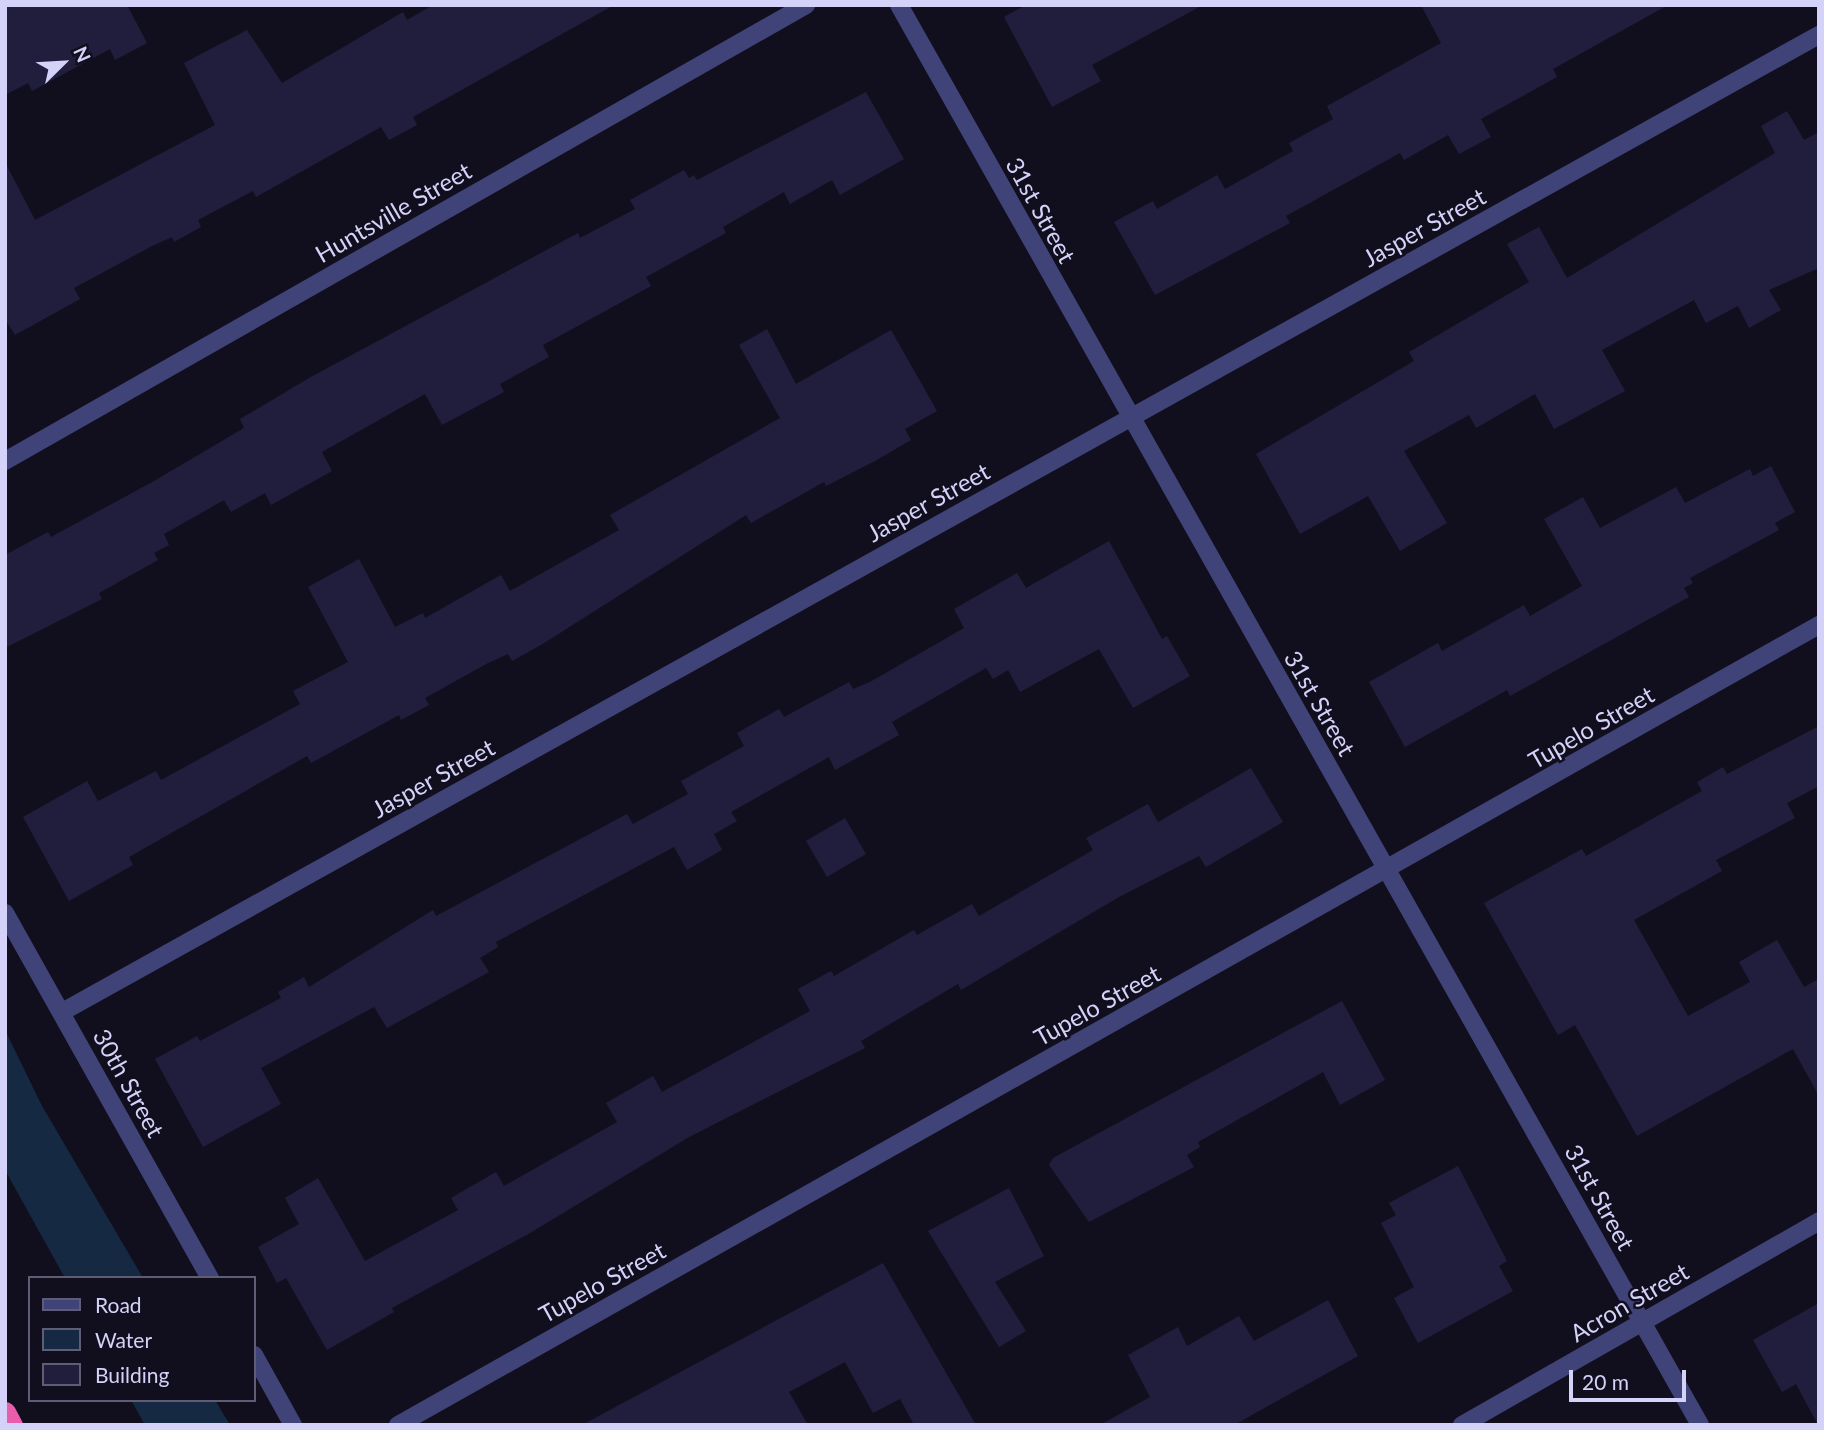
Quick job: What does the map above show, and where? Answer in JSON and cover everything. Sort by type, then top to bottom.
[{"type":"highway","points":[[5,1412],[12,1425]]},
{"type":"street","name":"Huntsville Street","points":[[5,461],[806,5]]},
{"type":"street","name":"31st Street","points":[[899,5],[1129,419],[1700,1425]]},
{"type":"street","name":"Jasper Street","points":[[61,1012],[1819,35]]},
{"type":"street","name":"Tupelo Street","points":[[398,1425],[1387,871],[1819,625]]},
{"type":"street","name":"30th Street","points":[[5,913],[209,1276]]},
{"type":"street","name":"Acron Street","points":[[1462,1425],[1819,1221]]},
{"type":"street","points":[[256,1359],[293,1425]]},
{"type":"water","points":[[5,1030],[42,1106],[142,1276],[64,1276],[5,1170]]},
{"type":"water","points":[[132,1402],[216,1402],[230,1425],[145,1425]]},
{"type":"building","points":[[5,5],[127,5],[147,43],[115,60],[110,49],[32,91],[28,83],[5,95]]},
{"type":"building","points":[[433,5],[614,5],[413,117],[417,125],[389,140],[381,127],[256,197],[253,191],[198,220],[201,227],[174,242],[172,237],[152,246],[74,288],[80,299],[15,335],[5,319],[5,162],[35,220],[215,125],[184,63],[247,30],[282,83],[403,12],[407,20]]},
{"type":"building","points":[[1026,5],[1203,5],[1092,65],[1101,81],[1052,107],[1004,17]]},
{"type":"building","points":[[1421,5],[1668,5],[1553,69],[1557,77],[1481,119],[1491,137],[1459,154],[1448,135],[1404,160],[1400,153],[1286,216],[1290,223],[1155,295],[1114,222],[1153,201],[1157,209],[1217,175],[1225,189],[1293,151],[1289,143],[1333,119],[1327,106],[1441,43]]},
{"type":"building","points":[[866,92],[904,159],[840,195],[832,180],[790,204],[784,192],[723,227],[726,233],[646,277],[651,286],[543,345],[549,357],[500,384],[504,392],[442,425],[425,394],[322,452],[332,471],[271,505],[265,493],[231,512],[224,500],[164,534],[169,545],[154,553],[158,560],[99,593],[102,599],[5,648],[5,555],[48,532],[51,537],[154,481],[244,428],[240,419],[309,378],[578,233],[580,238],[635,209],[630,200],[684,170],[689,178],[694,175],[697,180]]},
{"type":"building","points":[[1787,111],[1804,140],[1819,132],[1819,268],[1769,290],[1781,310],[1749,328],[1738,306],[1706,323],[1694,300],[1602,350],[1625,391],[1554,429],[1535,394],[1476,428],[1469,415],[1404,451],[1447,523],[1400,551],[1368,496],[1300,534],[1256,454],[1414,361],[1409,352],[1529,282],[1507,244],[1539,227],[1567,278],[1775,153],[1761,126]]},
{"type":"building","points":[[767,329],[796,384],[891,330],[937,411],[905,429],[911,440],[875,461],[826,486],[824,482],[751,523],[746,515],[541,645],[512,661],[508,654],[488,663],[425,698],[429,705],[401,720],[399,715],[311,763],[307,756],[129,857],[133,865],[69,901],[23,817],[87,781],[98,801],[156,771],[161,780],[300,704],[293,691],[348,662],[308,587],[359,559],[395,627],[423,613],[425,618],[501,575],[510,591],[619,530],[610,515],[780,418],[739,345]]},
{"type":"building","points":[[1771,466],[1795,512],[1775,523],[1779,530],[1690,578],[1693,583],[1684,588],[1689,597],[1510,696],[1507,690],[1405,747],[1369,682],[1438,643],[1442,651],[1524,605],[1530,616],[1582,586],[1544,519],[1583,497],[1600,528],[1676,487],[1685,503],[1750,469],[1753,476]]},
{"type":"building","points":[[1109,541],[1162,639],[1167,636],[1190,676],[1133,708],[1099,649],[1020,692],[1008,670],[993,679],[986,668],[892,722],[899,735],[835,770],[829,757],[731,812],[737,821],[714,834],[722,850],[687,870],[674,847],[496,942],[498,947],[480,958],[489,972],[387,1028],[374,1007],[261,1068],[281,1104],[203,1147],[155,1059],[197,1036],[200,1041],[281,998],[278,992],[304,977],[309,987],[433,910],[436,916],[627,814],[633,824],[688,794],[681,781],[744,746],[737,733],[779,709],[784,717],[849,682],[853,689],[870,682],[964,628],[954,609],[1017,573],[1026,588]]},
{"type":"building","points":[[1819,726],[1819,786],[1787,803],[1795,818],[1716,860],[1722,871],[1634,920],[1688,1016],[1750,982],[1739,962],[1777,940],[1804,987],[1819,979],[1819,1096],[1793,1049],[1637,1136],[1575,1025],[1558,1035],[1484,903],[1582,849],[1586,856],[1702,791],[1697,782],[1723,767],[1727,774]]},
{"type":"building","points":[[1251,768],[1283,822],[1206,867],[1199,856],[1119,897],[961,990],[958,984],[861,1041],[865,1048],[689,1137],[530,1233],[392,1308],[394,1312],[327,1350],[286,1278],[277,1283],[258,1247],[299,1224],[285,1198],[318,1178],[365,1261],[458,1210],[451,1198],[496,1172],[504,1186],[617,1122],[606,1103],[653,1076],[662,1092],[810,1011],[798,989],[831,971],[834,976],[914,930],[917,935],[972,904],[979,916],[1093,850],[1086,838],[1148,804],[1158,822]]},
{"type":"building","points":[[845,818],[866,854],[827,877],[806,841]]},
{"type":"building","points":[[1342,1001],[1385,1080],[1340,1105],[1323,1072],[1198,1142],[1200,1147],[1187,1155],[1194,1167],[1089,1222],[1049,1165],[1053,1158]]},
{"type":"building","points":[[1458,1166],[1507,1261],[1499,1266],[1513,1291],[1418,1343],[1394,1298],[1414,1287],[1381,1223],[1396,1215],[1389,1203]]},
{"type":"building","points":[[1009,1188],[1044,1256],[995,1282],[1026,1331],[999,1347],[928,1231]]},
{"type":"building","points":[[883,1263],[976,1425],[914,1425],[900,1399],[873,1413],[845,1362],[789,1392],[808,1425],[582,1425]]},
{"type":"building","points":[[1328,1300],[1358,1356],[1234,1425],[1100,1425],[1150,1397],[1128,1355],[1178,1327],[1187,1346],[1239,1316],[1254,1341]]},
{"type":"building","points":[[1819,1303],[1818,1425],[1796,1384],[1782,1392],[1753,1340]]}]
